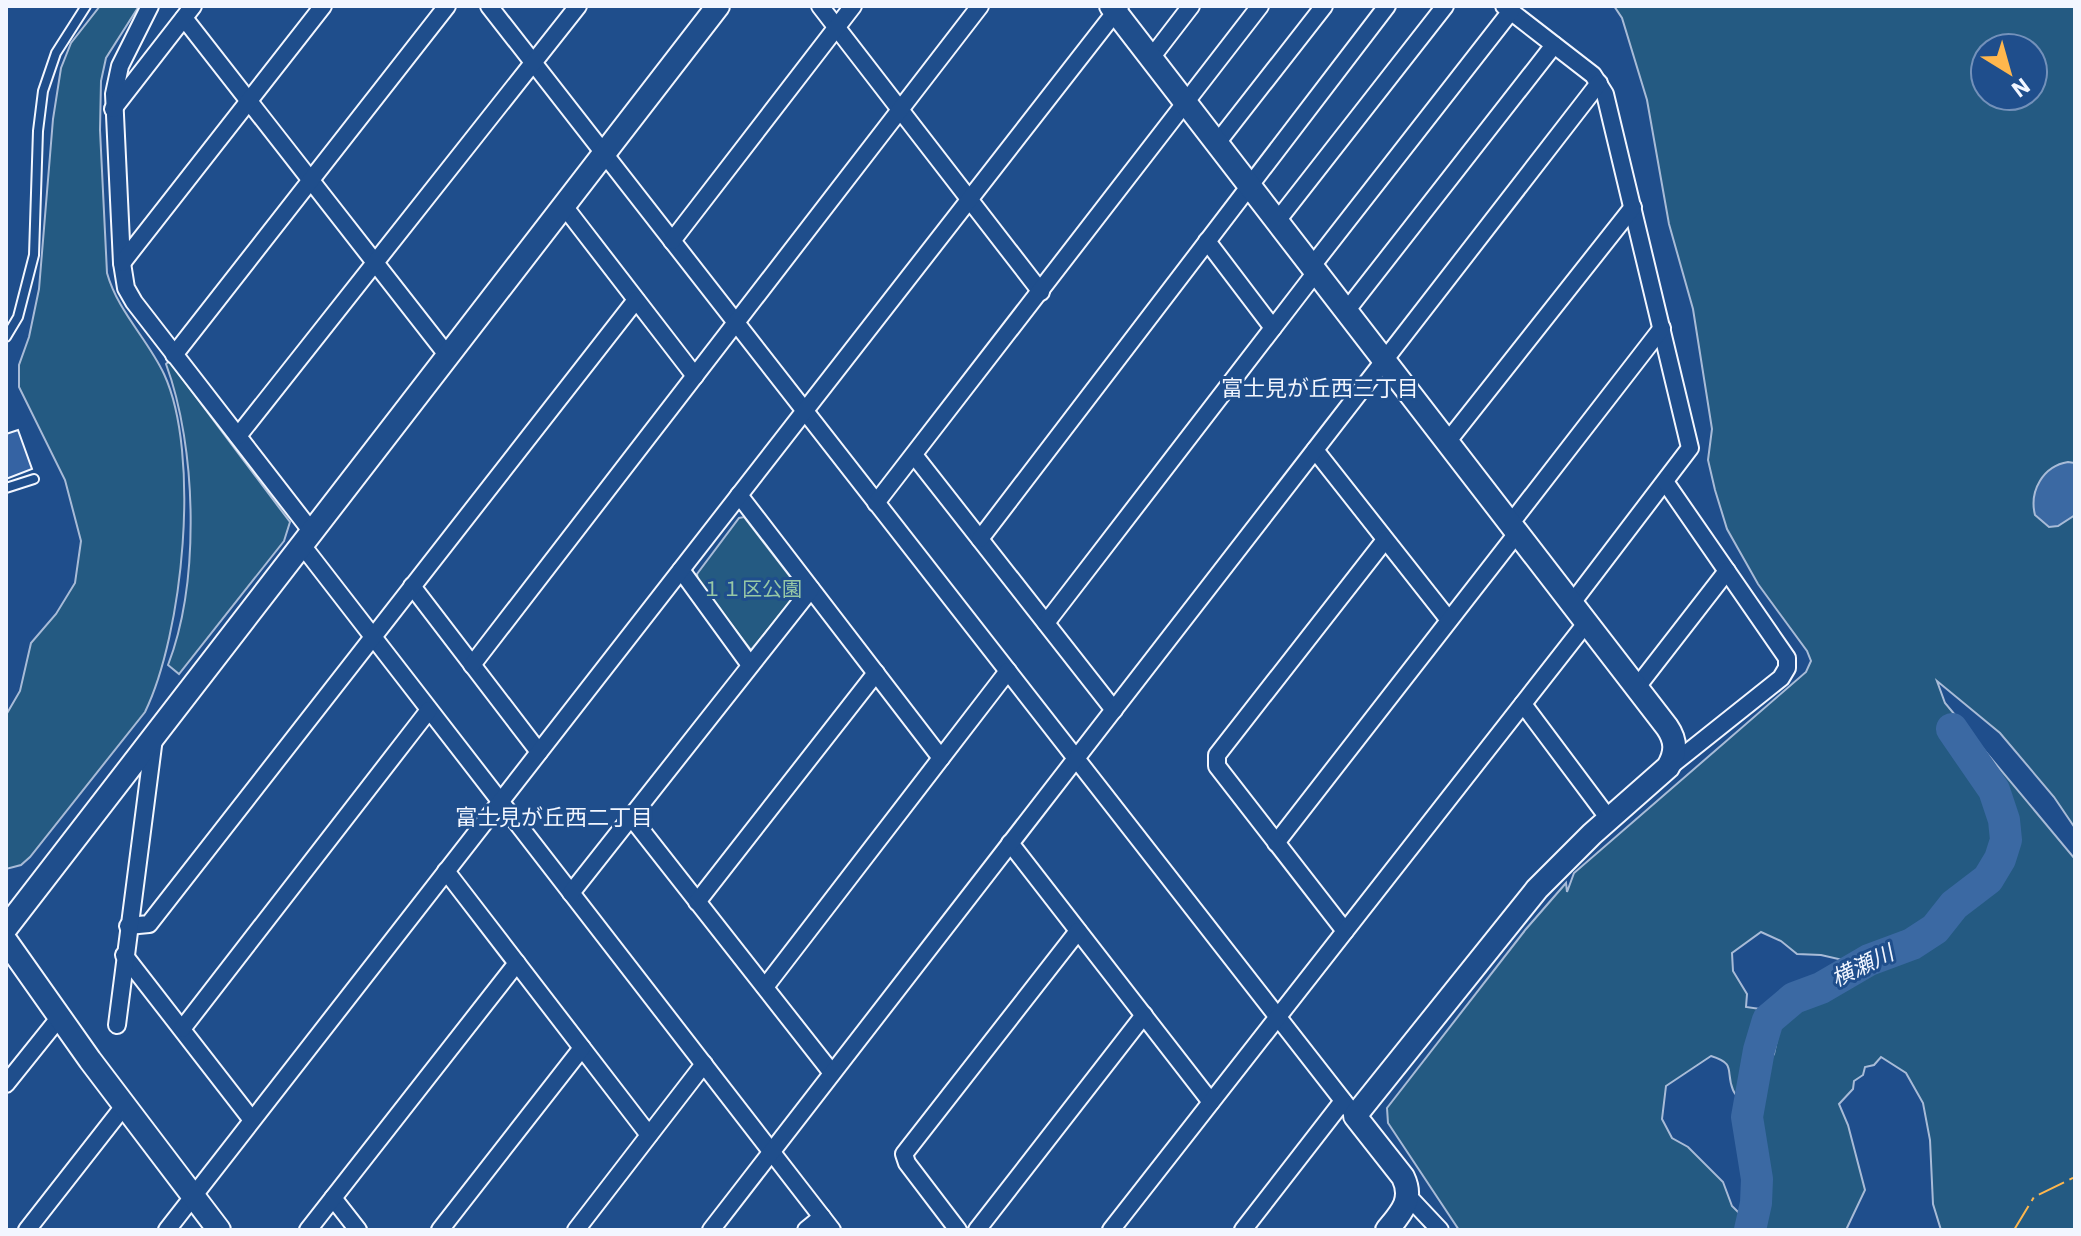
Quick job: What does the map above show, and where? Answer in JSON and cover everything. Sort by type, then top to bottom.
[{"type":"street","points":[[150,6],[120,66],[113,109],[122,263],[128,294],[238,436],[373,637],[827,1224],[806,1230]]},
{"type":"street","points":[[122,263],[323,6]]},
{"type":"street","points":[[174,355],[447,6]]},
{"type":"street","points":[[489,6],[1403,1177],[1408,1196],[1440,1230]]},
{"type":"street","points":[[238,436],[578,6]]},
{"type":"street","points":[[6,928],[718,6]]},
{"type":"street","points":[[820,6],[1041,292]]},
{"type":"street","points":[[672,241],[853,6]]},
{"type":"street","points":[[472,665],[980,6]]},
{"type":"street","points":[[1151,58],[1191,6]]},
{"type":"street","points":[[876,503],[1260,6]]},
{"type":"street","points":[[1217,143],[1324,6]]},
{"type":"street","points":[[980,539],[1387,6]]},
{"type":"street","points":[[1277,221],[1445,6]]},
{"type":"street","points":[[167,1230],[1115,8],[1669,730],[1675,742],[1674,757],[1665,770]]},
{"type":"street","points":[[1046,623],[1273,328],[1507,8],[1599,83],[1610,112],[1690,448],[1572,603]]},
{"type":"street","points":[[113,109],[189,12],[249,101],[448,356]]},
{"type":"street","points":[[1347,310],[1554,45]]},
{"type":"street","points":[[711,1230],[1599,83]]},
{"type":"street","points":[[564,206],[695,376]]},
{"type":"street","points":[[1448,441],[1633,207]]},
{"type":"street","points":[[1207,241],[1273,328]]},
{"type":"street","points":[[128,926],[149,924],[636,300]]},
{"type":"street","points":[[1276,843],[1449,620],[1662,328]]},
{"type":"street","points":[[1315,450],[1449,620]]},
{"type":"street","points":[[914,455],[1114,710]]},
{"type":"street","points":[[1243,1230],[1530,897],[1609,819],[1781,678],[1787,668],[1787,658],[1666,483]]},
{"type":"street","points":[[739,495],[941,758]]},
{"type":"street","points":[[1345,931],[1217,766],[1217,755],[1385,540]]},
{"type":"street","points":[[681,570],[750,665]]},
{"type":"street","points":[[1637,687],[1727,571]]},
{"type":"street","points":[[412,586],[539,752]]},
{"type":"street","points":[[571,893],[811,589]]},
{"type":"street","points":[[1111,1230],[1587,622]]},
{"type":"street","points":[[765,987],[1008,671]]},
{"type":"street","points":[[697,902],[876,673]]},
{"type":"street","points":[[1523,704],[1609,819]]},
{"type":"street","points":[[182,1029],[429,710]]},
{"type":"street","points":[[117,1025],[154,736]]},
{"type":"street","points":[[631,817],[832,1073]]},
{"type":"street","points":[[1010,843],[1211,1102]]},
{"type":"street","points":[[446,871],[649,1135]]},
{"type":"street","points":[[958,1230],[907,1163],[904,1154],[1078,931]]},
{"type":"street","points":[[6,941],[59,1018],[219,1230]]},
{"type":"street","points":[[124,955],[252,1120]]},
{"type":"street","points":[[308,1230],[517,963]]},
{"type":"street","points":[[977,1230],[1144,1015]]},
{"type":"street","points":[[6,1084],[59,1018]]},
{"type":"street","points":[[440,1230],[582,1048]]},
{"type":"street","points":[[576,1230],[704,1064]]},
{"type":"street","points":[[27,1230],[124,1106]]},
{"type":"street","points":[[1387,1230],[1403,1209],[1408,1196]]},
{"type":"street","points":[[333,1198],[358,1230]]},
{"type":"lane","points":[[6,337],[18,317],[34,255],[38,131],[43,91],[56,53],[86,6]]},
{"type":"lane","points":[[6,488],[34,479]]},
{"type":"green space","points":[[100,6],[139,6],[106,58],[101,81],[100,130],[107,273],[125,313],[164,374],[175,408],[182,450],[183,544],[169,638],[145,712],[30,857],[21,865],[6,869],[6,715],[20,691],[31,643],[56,614],[75,583],[81,541],[65,480],[19,387],[19,365],[29,337],[39,289],[53,119],[61,68],[71,43]]},
{"type":"green space","points":[[1614,6],[2075,6],[2075,828],[2054,797],[2000,733],[1937,681],[1945,703],[2075,859],[2075,1230],[1941,1230],[1933,1204],[1930,1140],[1923,1103],[1906,1073],[1881,1057],[1874,1065],[1865,1067],[1863,1075],[1854,1081],[1853,1089],[1839,1104],[1848,1125],[1865,1190],[1846,1230],[1459,1230],[1388,1123],[1387,1108],[1526,929],[1566,883],[1567,892],[1574,873],[1806,672],[1811,661],[1758,584],[1727,529],[1715,490],[1708,460],[1712,429],[1693,309],[1669,224],[1647,100],[1622,18]],"holes":[[[1761,932],[1781,941],[1797,954],[1843,960],[1845,989],[1805,1007],[1780,1025],[1774,1054],[1763,1073],[1760,1145],[1743,1133],[1740,1143],[1744,1180],[1742,1216],[1732,1206],[1723,1182],[1688,1147],[1672,1138],[1662,1119],[1666,1086],[1711,1056],[1727,1065],[1735,1094],[1761,1118],[1758,1089],[1748,1056],[1754,1042],[1770,1029],[1772,1013],[1746,1007],[1747,994],[1733,971],[1732,953]]]},
{"type":"green space","points":[[169,361],[290,522],[284,541],[179,674],[168,665],[186,595],[191,515],[184,435],[166,364]]},
{"type":"green space","name":"１１区公園","points":[[744,517],[798,587],[797,594],[751,650],[698,581],[697,574],[739,518]]},
{"type":"shaded area","points":[[2068,462],[2075,463],[2075,515],[2058,526],[2049,527],[2035,515],[2036,489],[2045,474]]},
{"type":"building","points":[[18,430],[32,469],[6,479],[6,434]]},
{"type":"waterway","name":"横瀬川","points":[[1750,1230],[1757,1179],[1747,1117],[1759,1050],[1768,1020],[1794,998],[1821,988],[1869,960],[1912,944],[1935,929],[1954,905],[1988,879],[2000,859],[2006,840],[2004,820],[1994,790],[1952,729]]},
{"type":"power","points":[[2014,1230],[2034,1197],[2075,1177]]},
{"type":"district","name":"富士見が丘西三丁目","points":[[1320,387]]},
{"type":"district","name":"富士見が丘西二丁目","points":[[554,816]]}]
